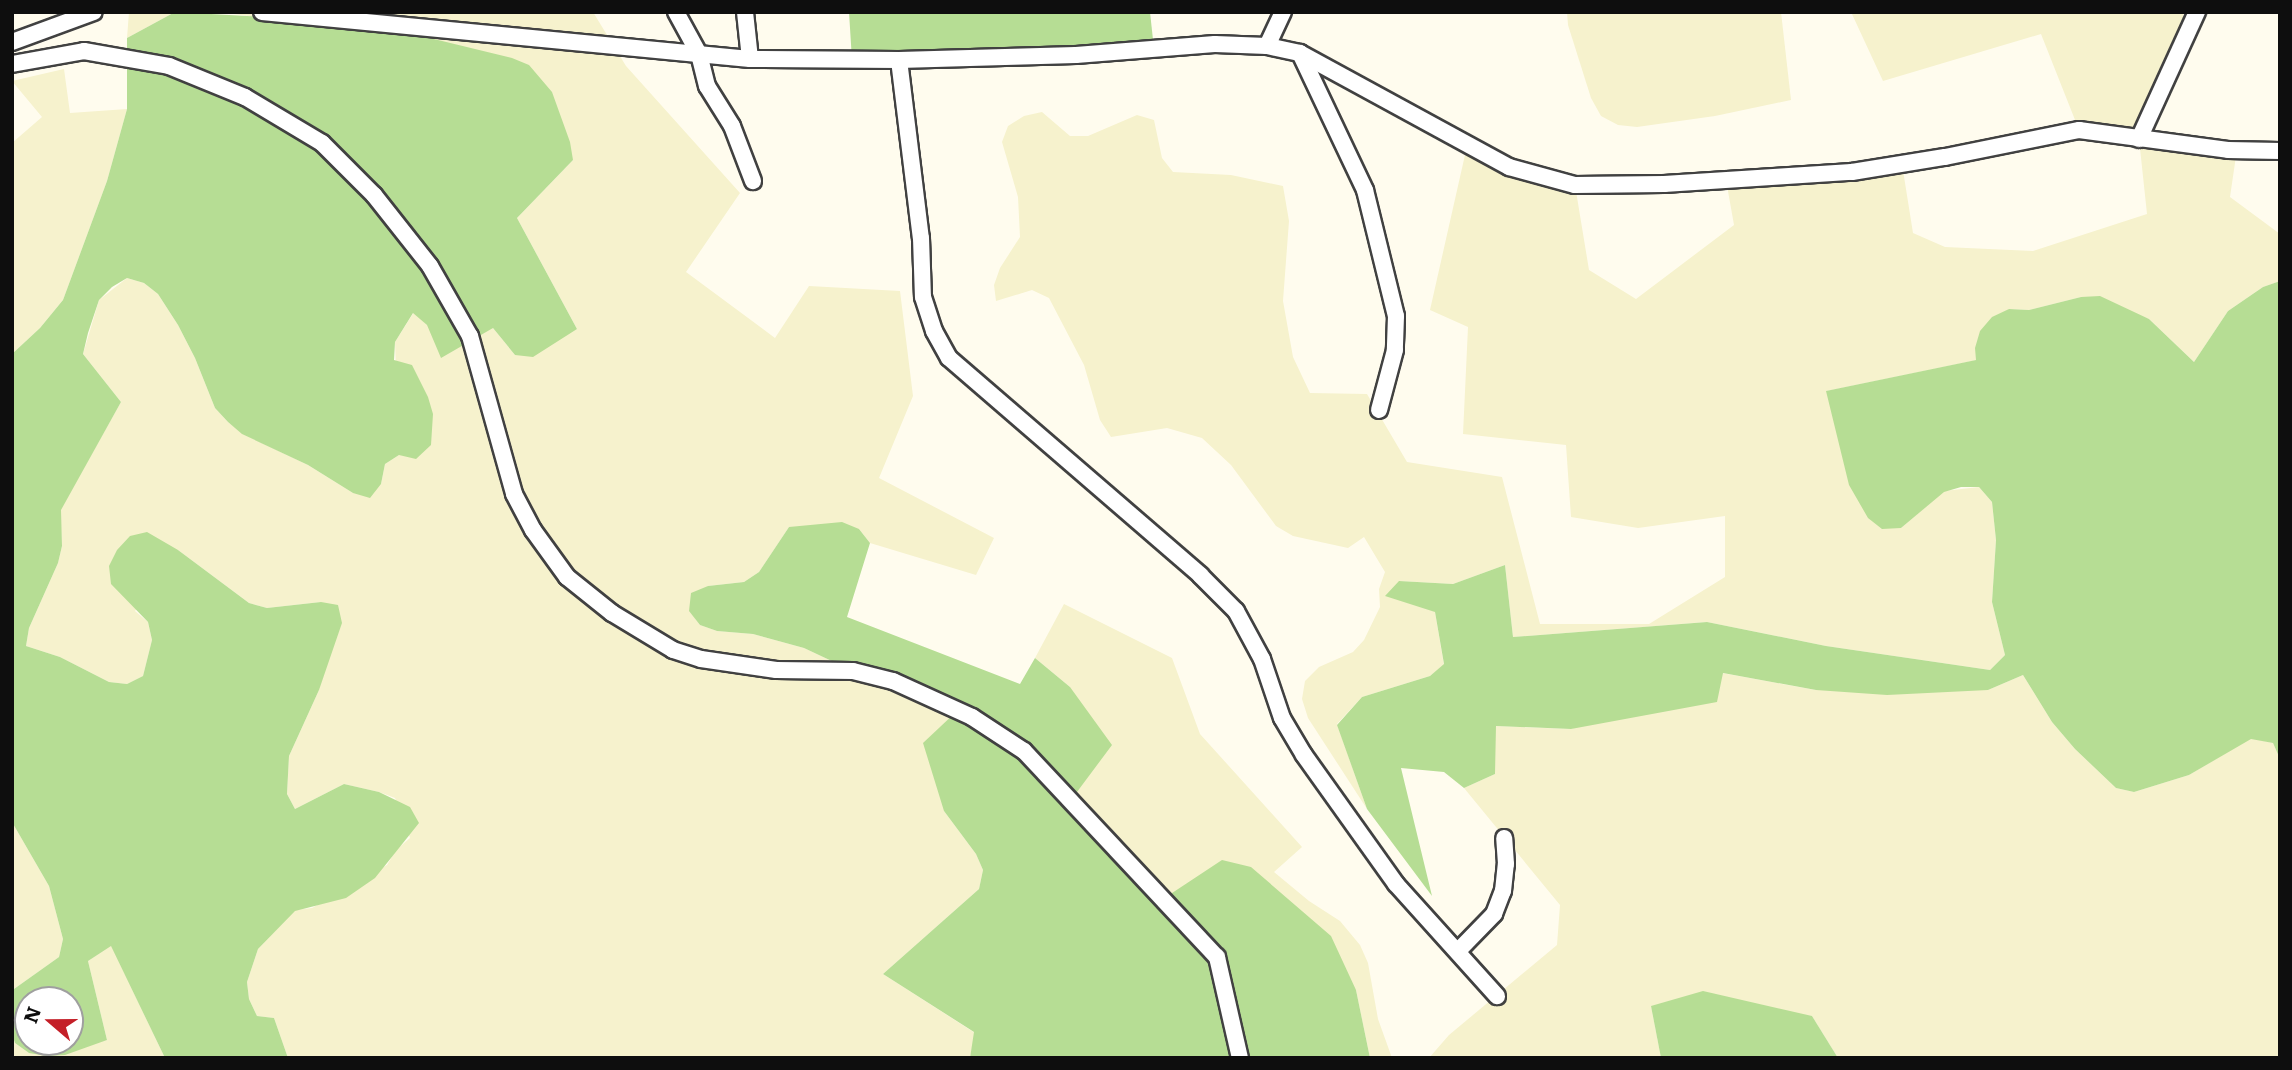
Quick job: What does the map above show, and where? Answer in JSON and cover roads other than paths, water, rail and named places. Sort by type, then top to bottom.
[{"type":"street","points":[[12,41],[94,12]]},
{"type":"street","points":[[262,12],[750,59],[899,60],[1076,55],[1215,44],[1267,46],[1300,53],[1489,157],[1533,175],[1575,186],[1664,184],[1852,172],[1945,158],[2079,130],[2228,150],[2280,151]]},
{"type":"street","points":[[676,12],[699,54],[707,86],[732,127],[752,181]]},
{"type":"street","points":[[745,12],[750,59]]},
{"type":"street","points":[[1267,46],[1283,12]]},
{"type":"street","points":[[2138,139],[2197,12]]},
{"type":"street","points":[[12,64],[84,51],[169,66],[245,97],[322,143],[374,195],[430,266],[470,336],[514,494],[533,530],[567,577],[611,613],[673,650],[701,659],[763,668],[853,671],[892,681],[972,717],[1024,751],[1217,957],[1240,1058]]},
{"type":"street","points":[[1300,53],[1365,190],[1396,316],[1395,350],[1379,410]]},
{"type":"street","points":[[899,60],[921,238],[923,297],[934,331],[949,358],[1200,575],[1236,611],[1262,659],[1282,718],[1304,755],[1396,884],[1497,996]]},
{"type":"street","points":[[1458,950],[1494,914],[1503,891],[1506,864],[1504,838]]}]
